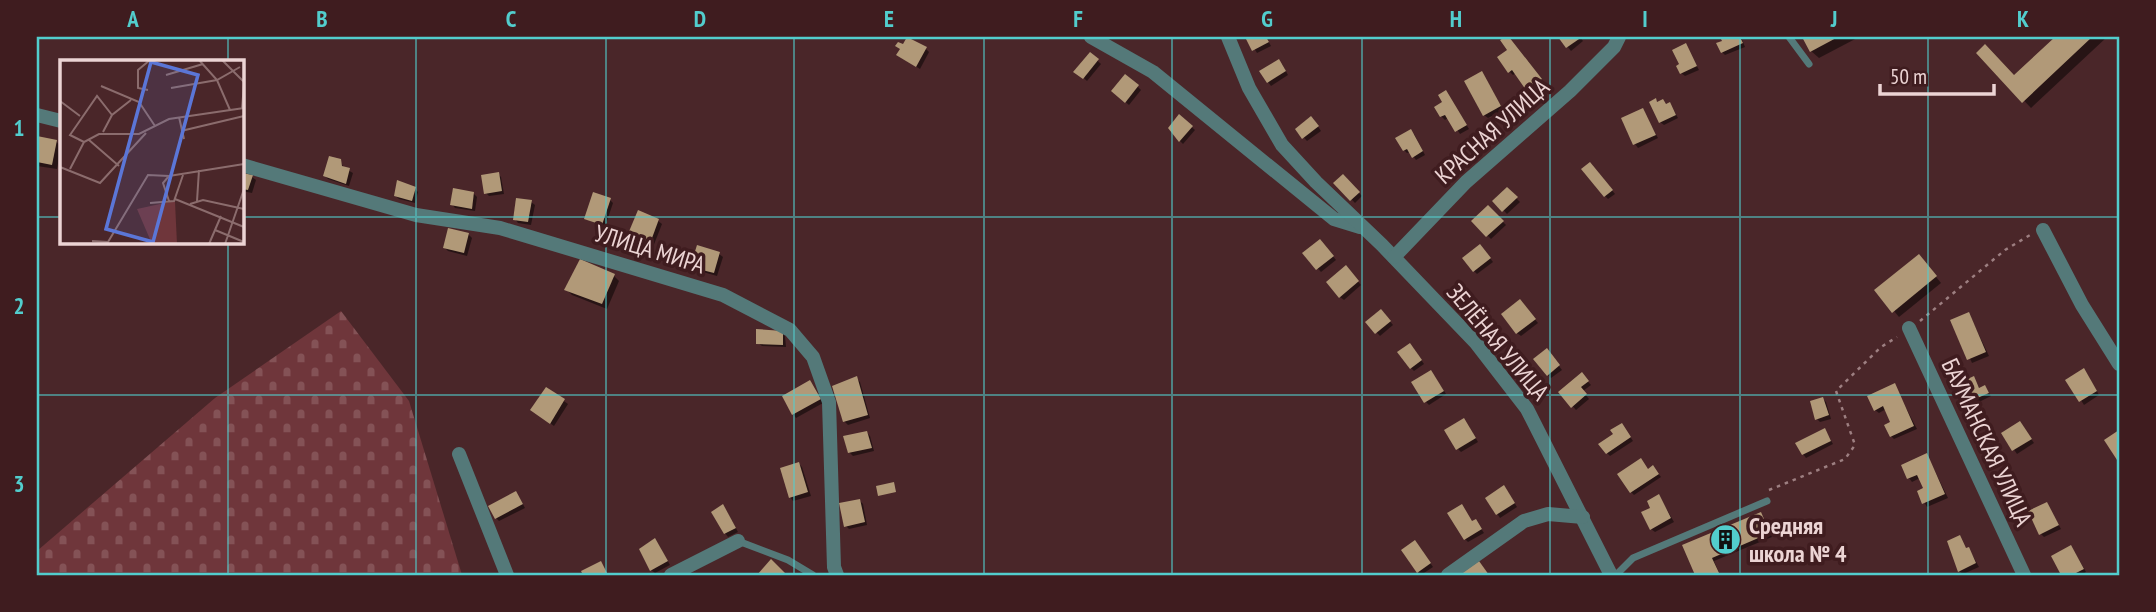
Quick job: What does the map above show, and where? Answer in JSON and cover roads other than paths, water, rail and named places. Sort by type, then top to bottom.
[{"type":"street","name":"ЗЕЛЁНАЯ УЛИЦА","points":[[1091,37],[1153,72],[1334,219],[1365,228]]},
{"type":"street","name":"ЗЕЛЁНАЯ УЛИЦА","points":[[1228,37],[1250,88],[1282,145],[1476,344],[1527,408],[1614,575]]},
{"type":"street","name":"КРАСНАЯ УЛИЦА","points":[[1394,257],[1466,182],[1570,91],[1614,47],[1619,37]]},
{"type":"street","points":[[37,115],[60,121]]},
{"type":"street","name":"УЛИЦА МИРА","points":[[243,165],[416,215],[500,228],[723,295],[790,330],[813,357],[829,402],[834,567],[837,575]]},
{"type":"street","points":[[2043,230],[2082,305],[2119,364]]},
{"type":"street","name":"БАУМАНСКАЯ УЛИЦА","points":[[1909,328],[2024,575]]},
{"type":"street","points":[[459,454],[507,575]]},
{"type":"street","points":[[1448,575],[1524,521],[1548,514],[1583,517]]},
{"type":"street","points":[[671,575],[738,541]]},
{"type":"lane","points":[[1789,37],[1809,64]]},
{"type":"lane","points":[[1614,575],[1633,558],[1767,501]]},
{"type":"lane","points":[[738,541],[788,560],[813,575]]},
{"type":"place","name":"Средняя школа № 4","points":[[1726,539]]}]
